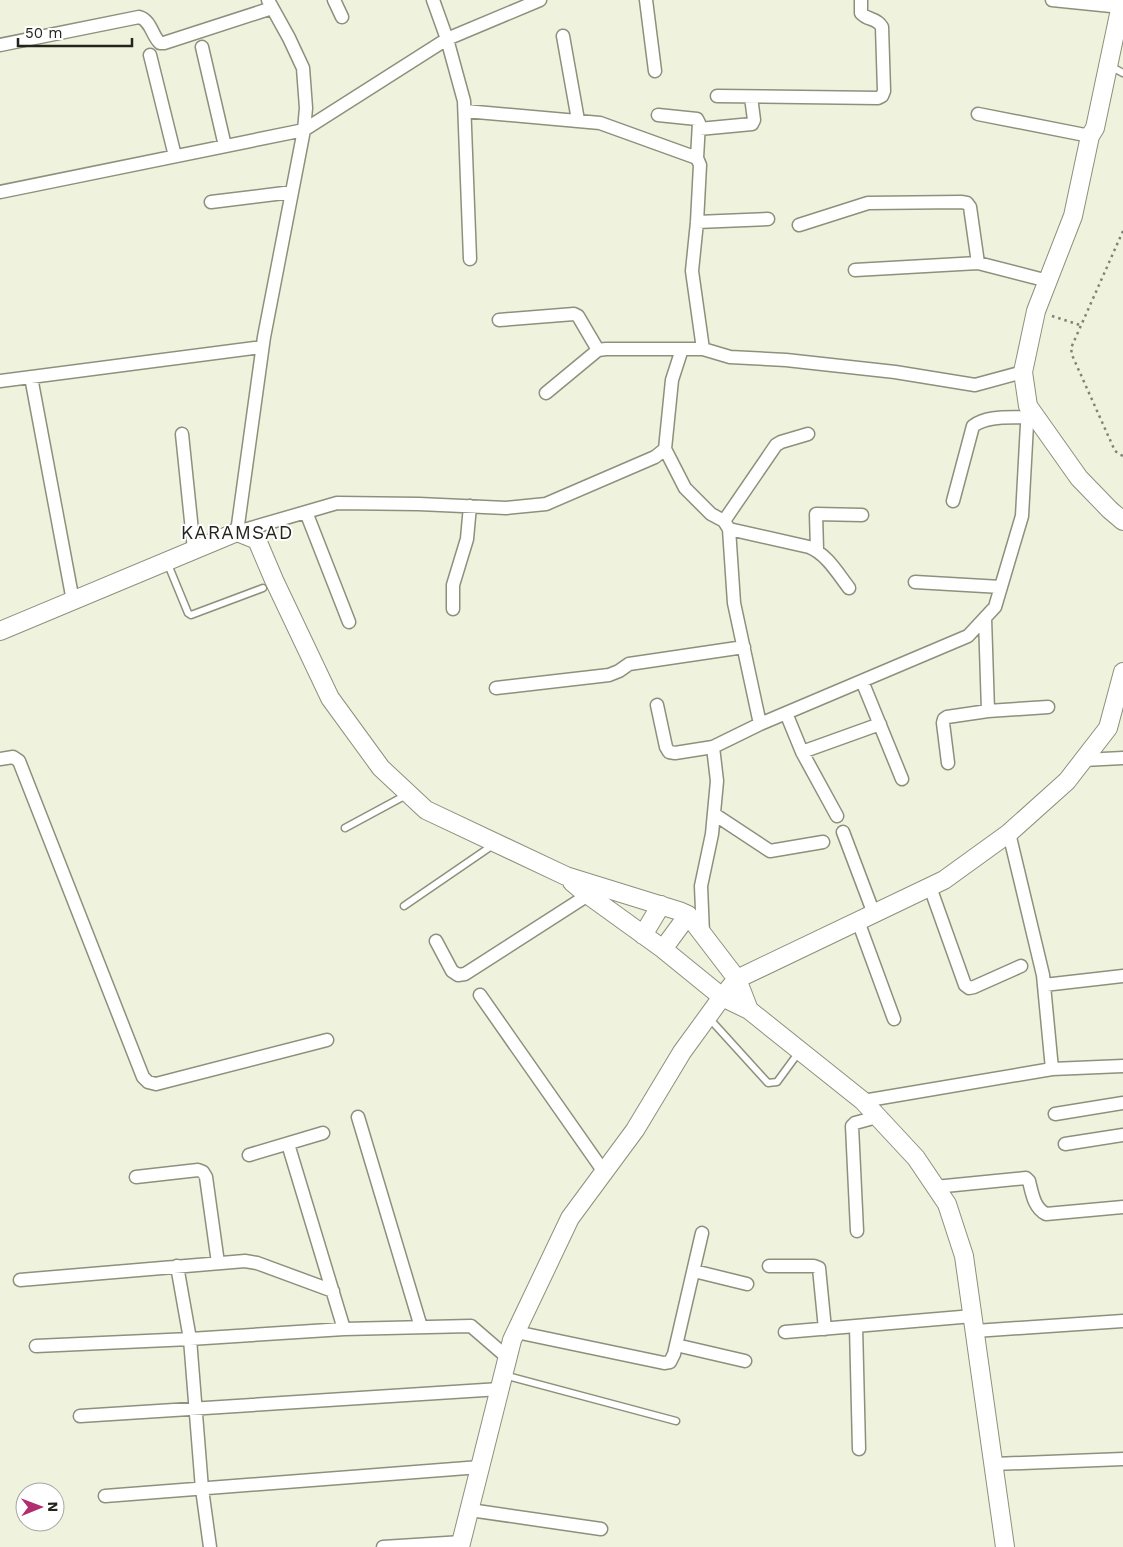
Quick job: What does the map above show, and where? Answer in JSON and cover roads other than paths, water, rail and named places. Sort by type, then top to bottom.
[{"type":"street","points":[[334,0],[342,17]]},
{"type":"street","points":[[433,0],[447,39],[464,101],[470,259]]},
{"type":"street","points":[[0,192],[304,130],[447,39],[509,6],[540,0]]},
{"type":"street","points":[[646,0],[655,72]]},
{"type":"street","points":[[717,96],[878,98],[882,96],[884,92],[882,28],[875,20],[864,17],[861,13],[861,0]]},
{"type":"street","points":[[657,705],[666,747],[669,752],[674,753],[713,747],[760,724],[968,636],[995,607],[1022,516],[1028,412],[1023,372],[1036,311],[1073,216],[1090,136],[1095,128],[1116,69],[1121,12],[1052,0]]},
{"type":"street","points":[[0,45],[139,17],[147,21],[157,41],[164,43],[270,4],[289,38],[303,68],[306,108],[304,130],[262,347],[237,532]]},
{"type":"street","points":[[563,36],[578,120]]},
{"type":"street","points":[[202,47],[224,146]]},
{"type":"street","points":[[150,55],[174,156]]},
{"type":"street","points":[[699,128],[752,124],[754,120],[752,97]]},
{"type":"street","points":[[465,111],[592,121],[612,126],[697,158]]},
{"type":"street","points":[[978,114],[1090,136]]},
{"type":"street","points":[[658,115],[697,119],[700,123],[697,158],[700,165],[697,222],[692,270],[703,349]]},
{"type":"street","points":[[210,202],[292,192]]},
{"type":"street","points":[[799,225],[868,202],[966,203],[970,207],[978,263]]},
{"type":"street","points":[[697,222],[768,219]]},
{"type":"street","points":[[855,270],[978,263],[1048,281]]},
{"type":"street","points":[[499,320],[574,314],[578,316],[598,350]]},
{"type":"street","points":[[0,381],[262,347]]},
{"type":"street","points":[[546,393],[598,350],[606,349],[703,349],[730,357],[786,360],[895,372],[975,385],[1023,372]]},
{"type":"street","points":[[682,349],[672,380],[665,449],[685,488],[711,514],[726,525],[817,550],[849,588]]},
{"type":"street","points":[[31,377],[73,600]]},
{"type":"street","points":[[953,501],[974,426],[978,422],[989,419],[1028,412]]},
{"type":"street","points":[[1028,412],[1079,478],[1123,521]]},
{"type":"street","points":[[182,434],[194,550]]},
{"type":"street","points":[[760,724],[734,603],[726,525],[776,445],[780,442],[808,434]]},
{"type":"street","points":[[0,631],[237,532],[337,503],[506,508],[546,504],[655,457],[665,449]]},
{"type":"street","points":[[453,609],[452,585],[467,539],[470,506]]},
{"type":"street","points":[[306,512],[349,622]]},
{"type":"street","points":[[817,550],[816,514],[862,515]]},
{"type":"street","points":[[237,532],[257,540],[330,698],[381,768],[426,810],[566,876],[688,915],[737,979],[749,1010]]},
{"type":"street","points":[[915,582],[1001,587]]},
{"type":"street","points":[[985,618],[988,711]]},
{"type":"street","points":[[496,688],[609,675],[619,672],[629,664],[744,647]]},
{"type":"street","points":[[383,1547],[461,1544],[512,1340],[570,1218],[635,1130],[682,1052],[737,979],[944,880],[1009,833],[1066,781],[1108,728],[1122,680]]},
{"type":"street","points":[[862,681],[902,779]]},
{"type":"street","points":[[948,763],[943,723],[947,717],[988,711],[1048,707]]},
{"type":"street","points":[[786,713],[802,752],[837,816]]},
{"type":"street","points":[[802,752],[880,724]]},
{"type":"street","points":[[703,934],[701,886],[712,834],[717,781],[713,747]]},
{"type":"street","points":[[0,759],[13,757],[20,761],[142,1077],[148,1082],[156,1084],[327,1040]]},
{"type":"street","points":[[1083,760],[1123,758]]},
{"type":"street","points":[[714,814],[770,851],[823,842]]},
{"type":"street","points":[[843,832],[874,914]]},
{"type":"street","points":[[1009,833],[1044,985],[1052,1069]]},
{"type":"street","points":[[566,876],[588,895],[664,949],[722,997],[749,1010],[863,1102],[916,1158],[947,1204],[964,1256],[1005,1547]]},
{"type":"street","points":[[930,887],[965,985],[969,988],[974,987],[1021,966]]},
{"type":"street","points":[[436,941],[452,971],[458,975],[465,974],[588,895]]},
{"type":"street","points":[[644,934],[661,905]]},
{"type":"street","points":[[664,949],[688,915]]},
{"type":"street","points":[[858,921],[894,1019]]},
{"type":"street","points":[[1044,985],[1123,976]]},
{"type":"street","points":[[480,994],[604,1172]]},
{"type":"street","points":[[863,1102],[1052,1069],[1123,1066]]},
{"type":"street","points":[[1055,1114],[1123,1103]]},
{"type":"street","points":[[358,1117],[421,1327]]},
{"type":"street","points":[[857,1231],[852,1126],[877,1117]]},
{"type":"street","points":[[249,1154],[323,1134]]},
{"type":"street","points":[[1064,1144],[1123,1135]]},
{"type":"street","points":[[288,1144],[344,1329]]},
{"type":"street","points":[[136,1177],[198,1170],[203,1172],[206,1177],[218,1263]]},
{"type":"street","points":[[935,1186],[1026,1178],[1029,1181],[1037,1208],[1040,1212],[1046,1214],[1123,1207]]},
{"type":"street","points":[[516,1332],[664,1363],[670,1362],[676,1345],[702,1233]]},
{"type":"street","points":[[20,1280],[245,1261],[257,1263],[333,1291]]},
{"type":"street","points":[[177,1266],[190,1339],[202,1489],[210,1547]]},
{"type":"street","points":[[768,1266],[814,1266],[819,1268],[825,1329]]},
{"type":"street","points":[[694,1270],[747,1284]]},
{"type":"street","points":[[785,1332],[856,1326],[1123,1321]]},
{"type":"street","points":[[36,1346],[344,1329],[471,1326],[504,1374]]},
{"type":"street","points":[[856,1326],[859,1448]]},
{"type":"street","points":[[676,1345],[745,1361]]},
{"type":"street","points":[[80,1416],[195,1409],[504,1374]]},
{"type":"street","points":[[994,1464],[1123,1459]]},
{"type":"street","points":[[105,1496],[480,1467]]},
{"type":"street","points":[[470,1510],[601,1529]]},
{"type":"lane","points":[[166,561],[191,616],[263,588]]},
{"type":"lane","points":[[345,828],[409,794]]},
{"type":"lane","points":[[404,906],[496,843]]},
{"type":"lane","points":[[708,1017],[768,1083],[777,1082],[800,1051]]},
{"type":"lane","points":[[504,1374],[676,1421]]},
{"type":"district","name":"KARAMSAD","points":[[237,532]]}]
